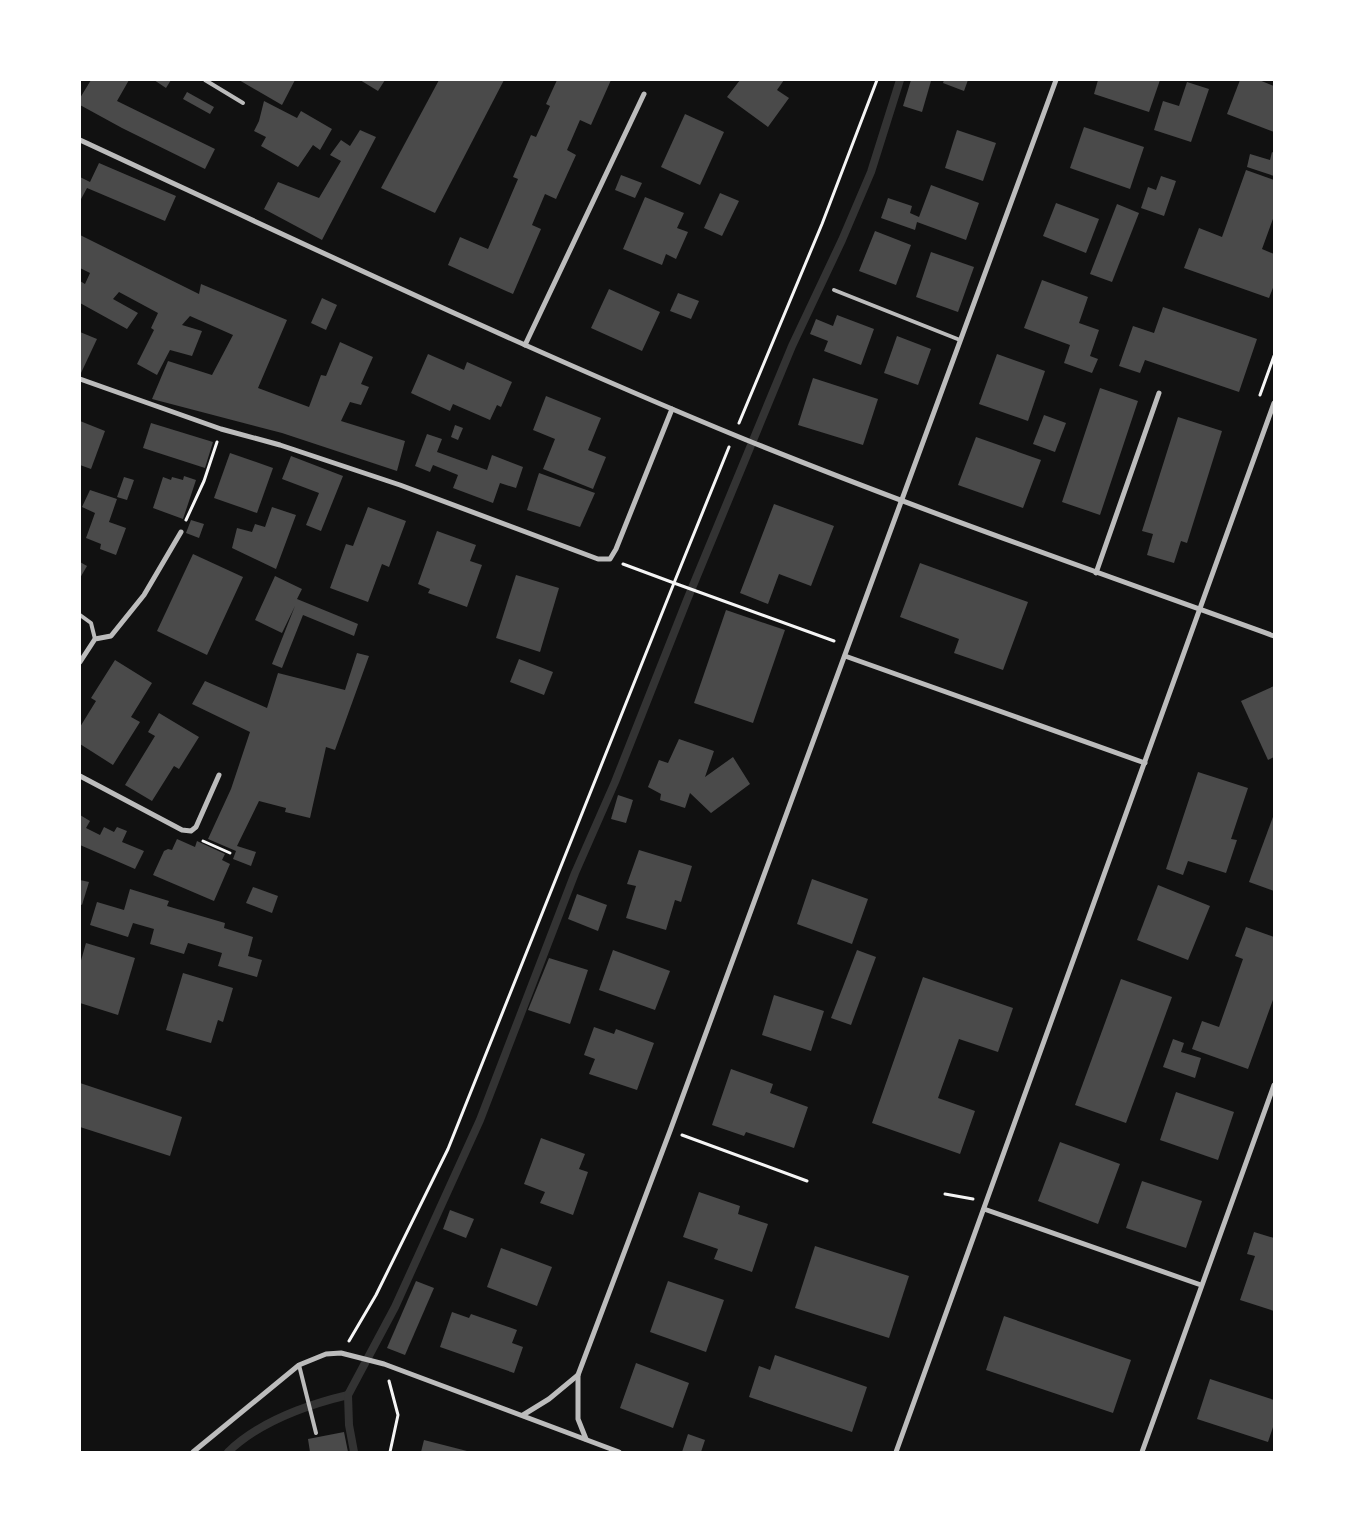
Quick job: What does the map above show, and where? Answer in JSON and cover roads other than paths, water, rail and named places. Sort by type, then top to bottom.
[{"type":"street","points":[[586,1439],[578,1419],[578,1374],[849,647],[900,501],[1056,80]]},
{"type":"street","points":[[525,345],[644,94]]},
{"type":"street","points":[[80,140],[525,345],[734,435],[900,501],[1274,636]]},
{"type":"street","points":[[80,379],[222,429],[280,445],[400,485],[598,559],[610,559],[672,409]]},
{"type":"street","points":[[1096,573],[1159,393]]},
{"type":"street","points":[[896,1452],[1274,403]]},
{"type":"street","points":[[80,662],[95,639],[111,636],[132,611],[144,595],[181,532]]},
{"type":"street","points":[[845,656],[1145,764]]},
{"type":"street","points":[[80,776],[182,830],[191,831],[196,827],[220,775]]},
{"type":"street","points":[[1142,1452],[1274,1085]]},
{"type":"street","points":[[984,1210],[1201,1285]]},
{"type":"street","points":[[193,1452],[299,1365],[326,1354],[341,1353],[355,1355],[384,1364],[619,1452]]},
{"type":"street","points":[[523,1415],[549,1399],[578,1374]]},
{"type":"lane","points":[[205,80],[243,103]]},
{"type":"lane","points":[[834,290],[960,340]]},
{"type":"lane","points":[[80,615],[91,623],[95,639]]},
{"type":"lane","points":[[299,1365],[316,1433]]},
{"type":"waterway","points":[[354,1452],[349,1425],[348,1395],[395,1307],[480,1120],[575,873],[615,782],[687,600],[792,346],[842,240],[871,172],[900,80]]},
{"type":"waterway","points":[[228,1452],[240,1441],[269,1423],[316,1404],[348,1395]]}]
